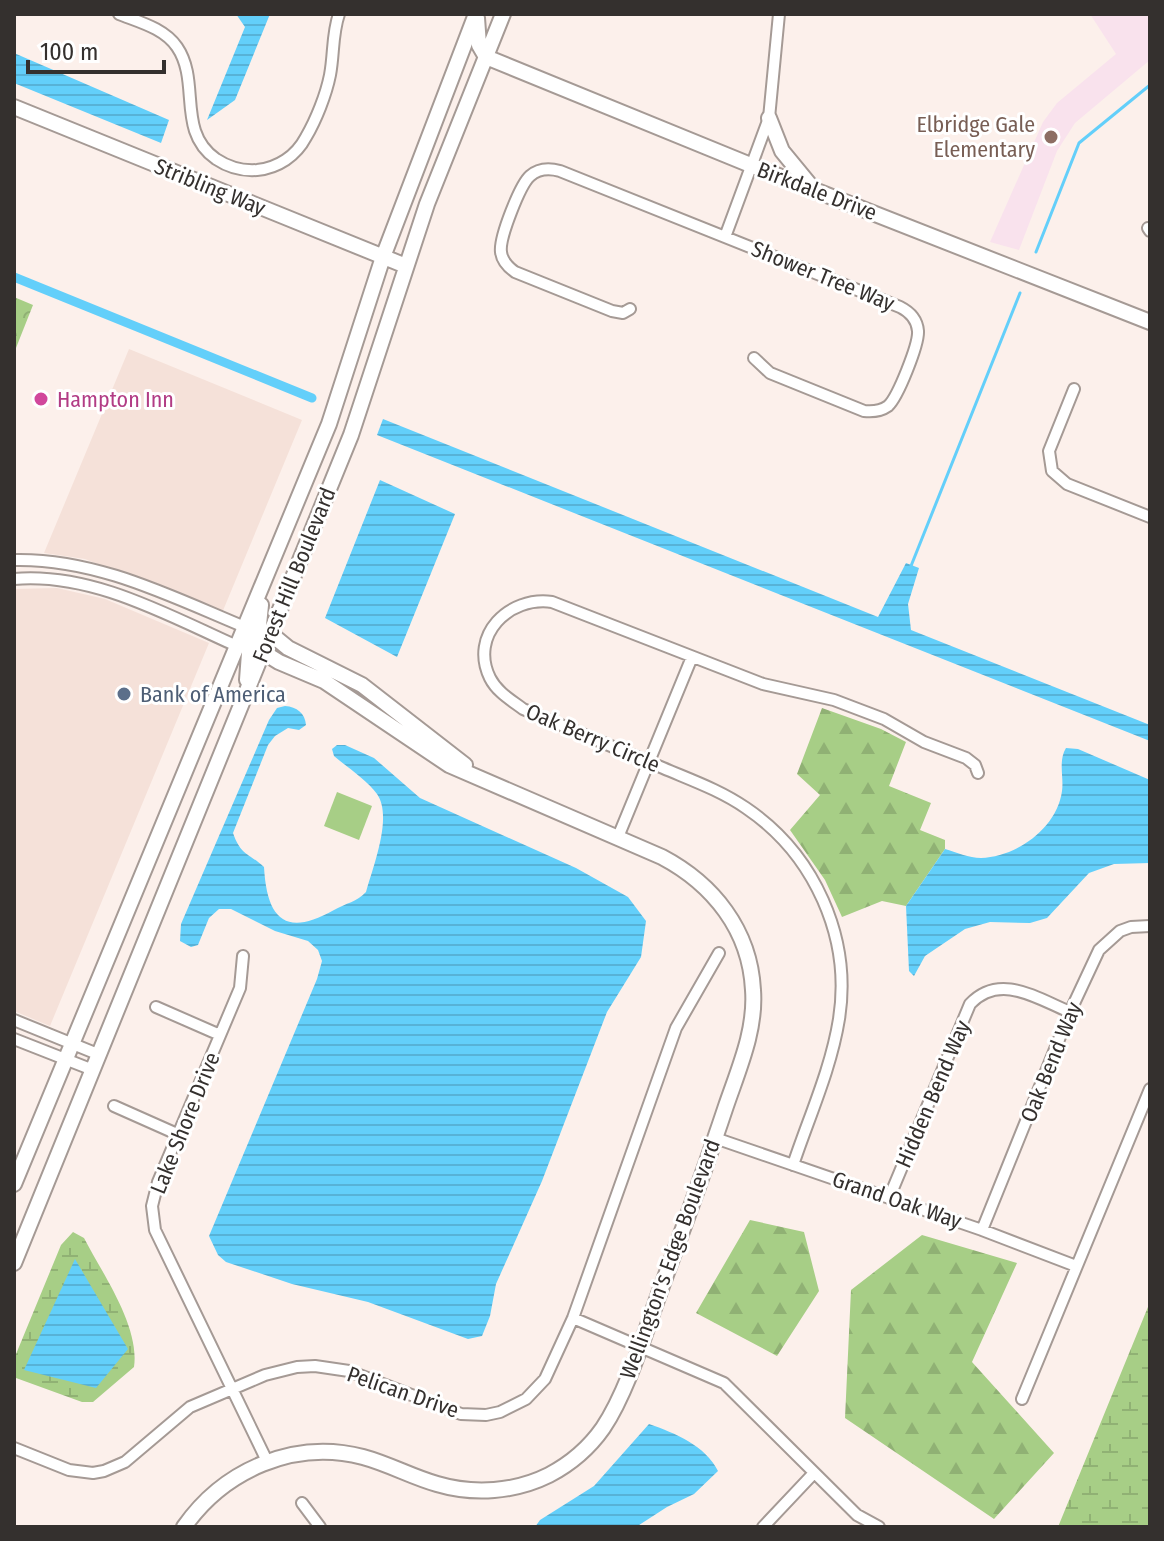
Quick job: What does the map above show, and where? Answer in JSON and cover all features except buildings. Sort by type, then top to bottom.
[{"type":"street","points":[[119,14],[161,31],[175,44],[184,61],[191,122],[200,141],[208,152],[223,163],[251,170],[272,167],[285,161],[305,140],[329,79],[339,14]]},
{"type":"street","points":[[476,14],[479,45],[486,57]]},
{"type":"street","name":"Forest Hill Boulevard","points":[[14,1184],[329,424],[383,257],[476,14]]},
{"type":"street","name":"Forest Hill Boulevard","points":[[14,1263],[351,435],[427,204],[503,14]]},
{"type":"street","name":"Shower Tree Way","points":[[725,237],[769,118],[779,14]]},
{"type":"street","name":"Birkdale Drive","points":[[486,57],[1150,322]]},
{"type":"street","name":"Stribling Way","points":[[14,107],[406,266]]},
{"type":"street","points":[[769,118],[790,163],[813,188]]},
{"type":"street","name":"Shower Tree Way","points":[[630,309],[623,313],[612,311],[515,272],[505,263],[500,250],[503,237],[524,183],[534,173],[546,169],[560,171],[900,307],[911,314],[918,326],[918,339],[897,394],[889,404],[877,411],[864,411],[770,373],[754,358]]},
{"type":"street","points":[[1074,389],[1049,451],[1052,471],[1067,484],[1150,517]]},
{"type":"street","points":[[14,560],[62,562],[93,568],[247,628],[246,693]]},
{"type":"street","points":[[14,579],[37,578],[93,587],[239,647]]},
{"type":"street","points":[[263,652],[259,625],[267,578]]},
{"type":"street","name":"Oak Berry Circle","points":[[793,1165],[830,1058],[839,1016],[839,962],[827,909],[818,888],[799,859],[767,825],[726,795],[523,709],[504,696],[490,678],[486,667],[488,636],[493,625],[518,604],[540,600],[552,602],[771,687],[834,700],[870,713],[924,742],[971,761],[978,773]]},
{"type":"street","name":"Wellington's Edge Boulevard","points":[[271,634],[288,648],[362,685],[478,776]]},
{"type":"street","name":"Wellington's Edge Boulevard","points":[[184,1527],[219,1489],[250,1469],[289,1455],[327,1452],[366,1458],[437,1484],[499,1490],[531,1483],[563,1467],[591,1443],[611,1414],[640,1346],[715,1138],[752,1024],[753,988],[746,953],[732,920],[702,883],[679,866],[618,837],[449,765],[324,681],[263,652]]},
{"type":"street","points":[[618,837],[692,657]]},
{"type":"street","name":"Oak Bend Way","points":[[982,1230],[1070,1012],[1104,943],[1120,931],[1150,926]]},
{"type":"street","name":"Pelican Drive","points":[[14,1448],[69,1470],[81,1473],[104,1471],[125,1462],[190,1407],[281,1370],[315,1366],[349,1371],[461,1414],[500,1412],[526,1399],[545,1379],[573,1318],[676,1028],[719,953]]},
{"type":"street","name":"Lake Shore Drive","points":[[243,956],[240,988],[177,1134],[152,1206],[155,1230],[267,1461]]},
{"type":"street","name":"Hidden Bend Way","points":[[889,1198],[970,1004],[994,989],[1011,988],[1070,1012]]},
{"type":"street","points":[[156,1007],[220,1035]]},
{"type":"street","points":[[14,1020],[100,1055]]},
{"type":"street","points":[[14,1039],[93,1070]]},
{"type":"street","points":[[1022,1399],[1150,1089]]},
{"type":"street","points":[[114,1106],[177,1134]]},
{"type":"street","name":"Grand Oak Way","points":[[715,1138],[982,1230],[1076,1266]]},
{"type":"street","points":[[573,1318],[724,1383],[857,1515],[879,1527]]},
{"type":"street","points":[[763,1527],[813,1474]]},
{"type":"street","points":[[302,1503],[320,1527]]},
{"type":"shaded area","name":"Elbridge Gale Elementary","points":[[1090,14],[1150,14],[1150,60],[1075,123],[1057,151],[1019,250],[990,242],[1043,122],[1057,103],[1116,54]]},
{"type":"shaded area","points":[[129,349],[302,420],[222,613],[85,559],[44,553]]},
{"type":"shaded area","points":[[57,588],[105,599],[209,643],[50,1026],[14,1011],[14,589]]},
{"type":"green space","points":[[14,297],[33,305],[14,353]]},
{"type":"green space","points":[[822,708],[881,729],[906,742],[889,786],[931,803],[920,830],[945,840],[945,849],[906,906],[882,901],[842,917],[825,880],[790,830],[820,795],[797,774]]},
{"type":"green space","points":[[337,792],[372,806],[359,840],[324,826]]},
{"type":"green space","points":[[750,1220],[804,1232],[819,1291],[777,1356],[696,1313]]},
{"type":"green space","points":[[73,1232],[84,1238],[118,1300],[126,1317],[134,1351],[134,1367],[93,1402],[82,1402],[16,1378],[14,1359],[61,1245]]},
{"type":"green space","points":[[922,1235],[1017,1263],[972,1362],[1054,1453],[994,1519],[845,1418],[851,1290]]},
{"type":"green space","points":[[1150,1302],[1150,1527],[1058,1527]]},
{"type":"water","points":[[236,14],[270,14],[235,100],[207,120],[245,27]]},
{"type":"water","points":[[14,53],[169,120],[161,143],[14,83]]},
{"type":"water","points":[[383,419],[878,617],[906,563],[919,568],[908,604],[911,630],[1150,725],[1150,741],[377,435]]},
{"type":"water","points":[[380,480],[455,514],[397,657],[325,618]]},
{"type":"water","points":[[285,706],[300,711],[306,725],[299,730],[288,728],[268,745],[233,833],[242,850],[264,867],[269,900],[282,918],[303,922],[317,918],[366,892],[380,842],[383,815],[377,794],[334,756],[332,749],[345,745],[374,758],[420,798],[576,868],[628,897],[646,921],[641,957],[607,1012],[542,1181],[496,1284],[490,1316],[482,1336],[468,1339],[368,1302],[292,1284],[226,1262],[218,1255],[209,1236],[322,961],[318,950],[308,941],[275,931],[231,909],[219,909],[209,918],[198,945],[191,947],[180,941],[181,924],[269,720],[277,708]]},
{"type":"water","points":[[1066,748],[1078,749],[1150,780],[1150,863],[1114,864],[1089,873],[1047,918],[1030,923],[990,922],[965,929],[925,956],[914,976],[909,971],[906,906],[945,849],[976,858],[995,856],[1021,846],[1044,828],[1059,804],[1062,758]]},
{"type":"water","points":[[75,1259],[128,1349],[96,1388],[24,1370]]},
{"type":"water","points":[[649,1424],[679,1436],[698,1448],[718,1471],[694,1494],[636,1527],[535,1527],[540,1520],[594,1486]]},
{"type":"waterway","points":[[1036,252],[1079,143],[1150,85]]},
{"type":"waterway","points":[[14,277],[312,398]]},
{"type":"waterway","points":[[911,566],[1020,293]]},
{"type":"place","name":"Elbridge Gale Elementary","points":[[1051,137]]},
{"type":"place","name":"Hampton Inn","points":[[41,399]]},
{"type":"place","name":"Bank of America","points":[[124,694]]}]
